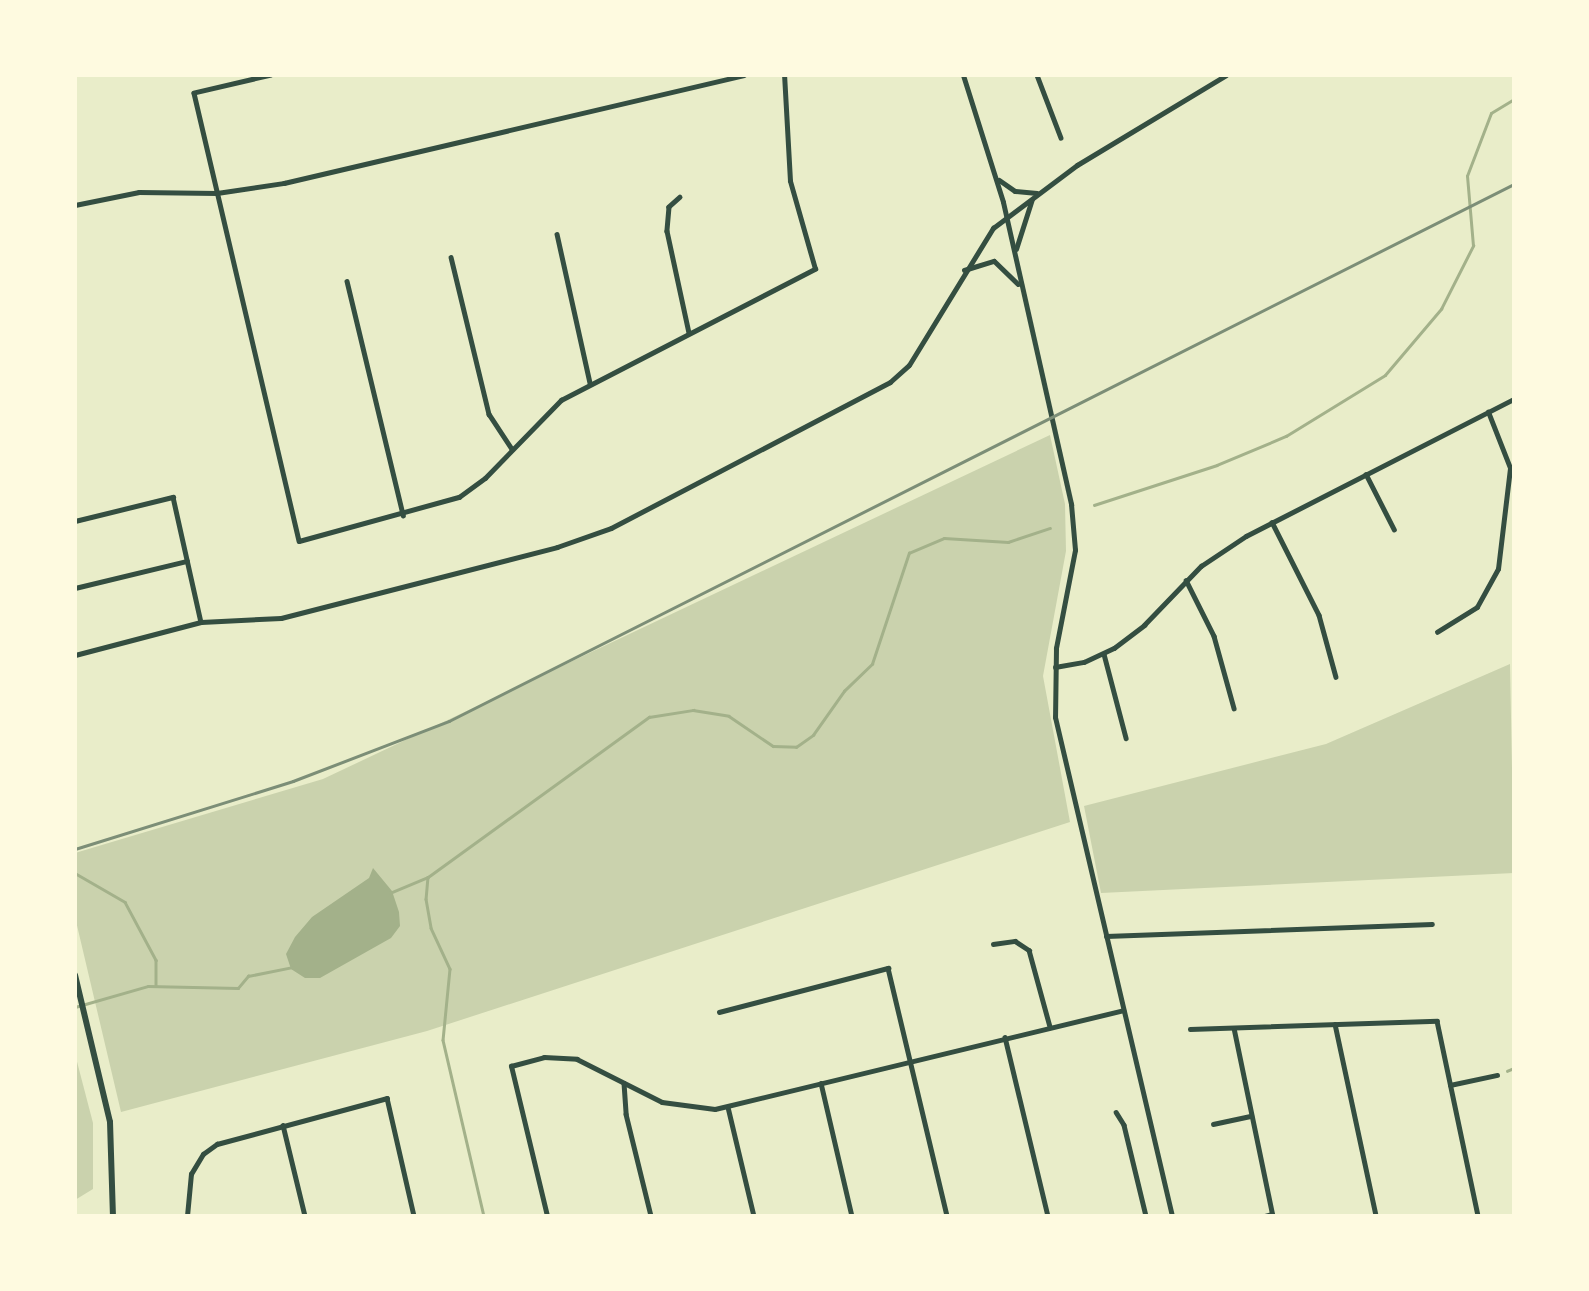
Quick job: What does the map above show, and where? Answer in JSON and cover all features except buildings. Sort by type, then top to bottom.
[{"type":"main road","points":[[75,975],[110,1122],[113,1216]]},
{"type":"street","points":[[271,75],[194,93],[299,541],[402,515],[470,491],[552,408],[590,383],[815,269],[790,181],[784,75]]},
{"type":"street","points":[[75,205],[139,191],[216,193],[284,183],[743,75]]},
{"type":"street","points":[[963,75],[996,175],[1007,218],[1075,538],[1053,667],[1055,718],[1172,1216]]},
{"type":"street","points":[[1037,75],[1061,138]]},
{"type":"street","points":[[75,654],[201,622],[281,618],[591,537],[890,382],[909,365],[981,242],[1007,218],[1036,195],[1226,75]]},
{"type":"street","points":[[996,175],[1016,191],[1036,195]]},
{"type":"street","points":[[1015,256],[1023,215],[1036,195]]},
{"type":"street","points":[[680,197],[669,207],[667,231],[689,333]]},
{"type":"street","points":[[557,234],[590,383]]},
{"type":"street","points":[[451,257],[489,414],[512,449]]},
{"type":"street","points":[[964,270],[984,261],[998,262],[1020,286]]},
{"type":"street","points":[[347,281],[402,515]]},
{"type":"street","points":[[1053,667],[1104,654],[1144,625],[1186,580],[1223,550],[1272,522],[1514,399]]},
{"type":"street","points":[[1437,632],[1477,607],[1498,569],[1510,468],[1488,412]]},
{"type":"street","points":[[1366,474],[1394,529]]},
{"type":"street","points":[[75,521],[173,497],[201,622]]},
{"type":"street","points":[[1272,522],[1319,615],[1336,677]]},
{"type":"street","points":[[75,588],[187,561]]},
{"type":"street","points":[[1186,580],[1214,636],[1234,708]]},
{"type":"street","points":[[1104,654],[1126,738]]},
{"type":"street","points":[[1105,936],[1432,924]]},
{"type":"street","points":[[993,944],[1015,941],[1029,950],[1050,1027]]},
{"type":"street","points":[[719,1012],[888,968],[947,1216]]},
{"type":"street","points":[[547,1216],[511,1066],[559,1056],[599,1067],[624,1082],[675,1105],[728,1107],[910,1060],[1123,1010]]},
{"type":"street","points":[[1189,1029],[1437,1021],[1478,1216]]},
{"type":"street","points":[[1335,1024],[1376,1216]]},
{"type":"street","points":[[1234,1028],[1272,1215],[1265,1216]]},
{"type":"street","points":[[1005,1037],[1048,1216]]},
{"type":"street","points":[[1450,1085],[1497,1075]]},
{"type":"street","points":[[624,1082],[626,1114],[650,1216]]},
{"type":"street","points":[[821,1083],[852,1216]]},
{"type":"street","points":[[187,1216],[191,1174],[203,1154],[230,1138],[387,1098],[414,1216]]},
{"type":"street","points":[[728,1107],[754,1216]]},
{"type":"street","points":[[1116,1112],[1124,1125],[1146,1216]]},
{"type":"street","points":[[1213,1124],[1251,1116]]},
{"type":"street","points":[[283,1125],[305,1216]]},
{"type":"shaded area","points":[[1050,435],[1065,504],[1066,551],[1043,676],[1070,822],[427,1031],[121,1112],[75,917],[75,853],[323,779]]},
{"type":"shaded area","points":[[1510,664],[1514,873],[1101,893],[1084,806],[1326,744]]},
{"type":"shaded area","points":[[373,868],[392,891],[399,912],[400,926],[391,938],[320,978],[305,978],[291,969],[286,954],[295,937],[312,917],[369,878]]},
{"type":"shaded area","points":[[75,1054],[93,1123],[93,1189],[75,1200]]},
{"type":"waterway","points":[[1094,505],[1217,465],[1286,436],[1385,375],[1441,309],[1473,246],[1467,176],[1491,113],[1514,99]]},
{"type":"waterway","points":[[390,893],[428,877],[649,717],[693,710],[729,716],[773,746],[796,747],[813,735],[844,691],[872,664],[909,553],[944,538],[1008,542],[1050,528]]},
{"type":"waterway","points":[[75,873],[125,902],[156,960],[156,986]]},
{"type":"waterway","points":[[428,877],[426,899],[431,928],[450,969],[443,1040],[484,1216]]},
{"type":"waterway","points":[[75,1007],[148,986],[238,988],[248,976],[293,967]]},
{"type":"waterway","points":[[1507,1071],[1514,1068]]},
{"type":"railway","points":[[75,849],[293,781],[449,721],[1514,184]]}]
